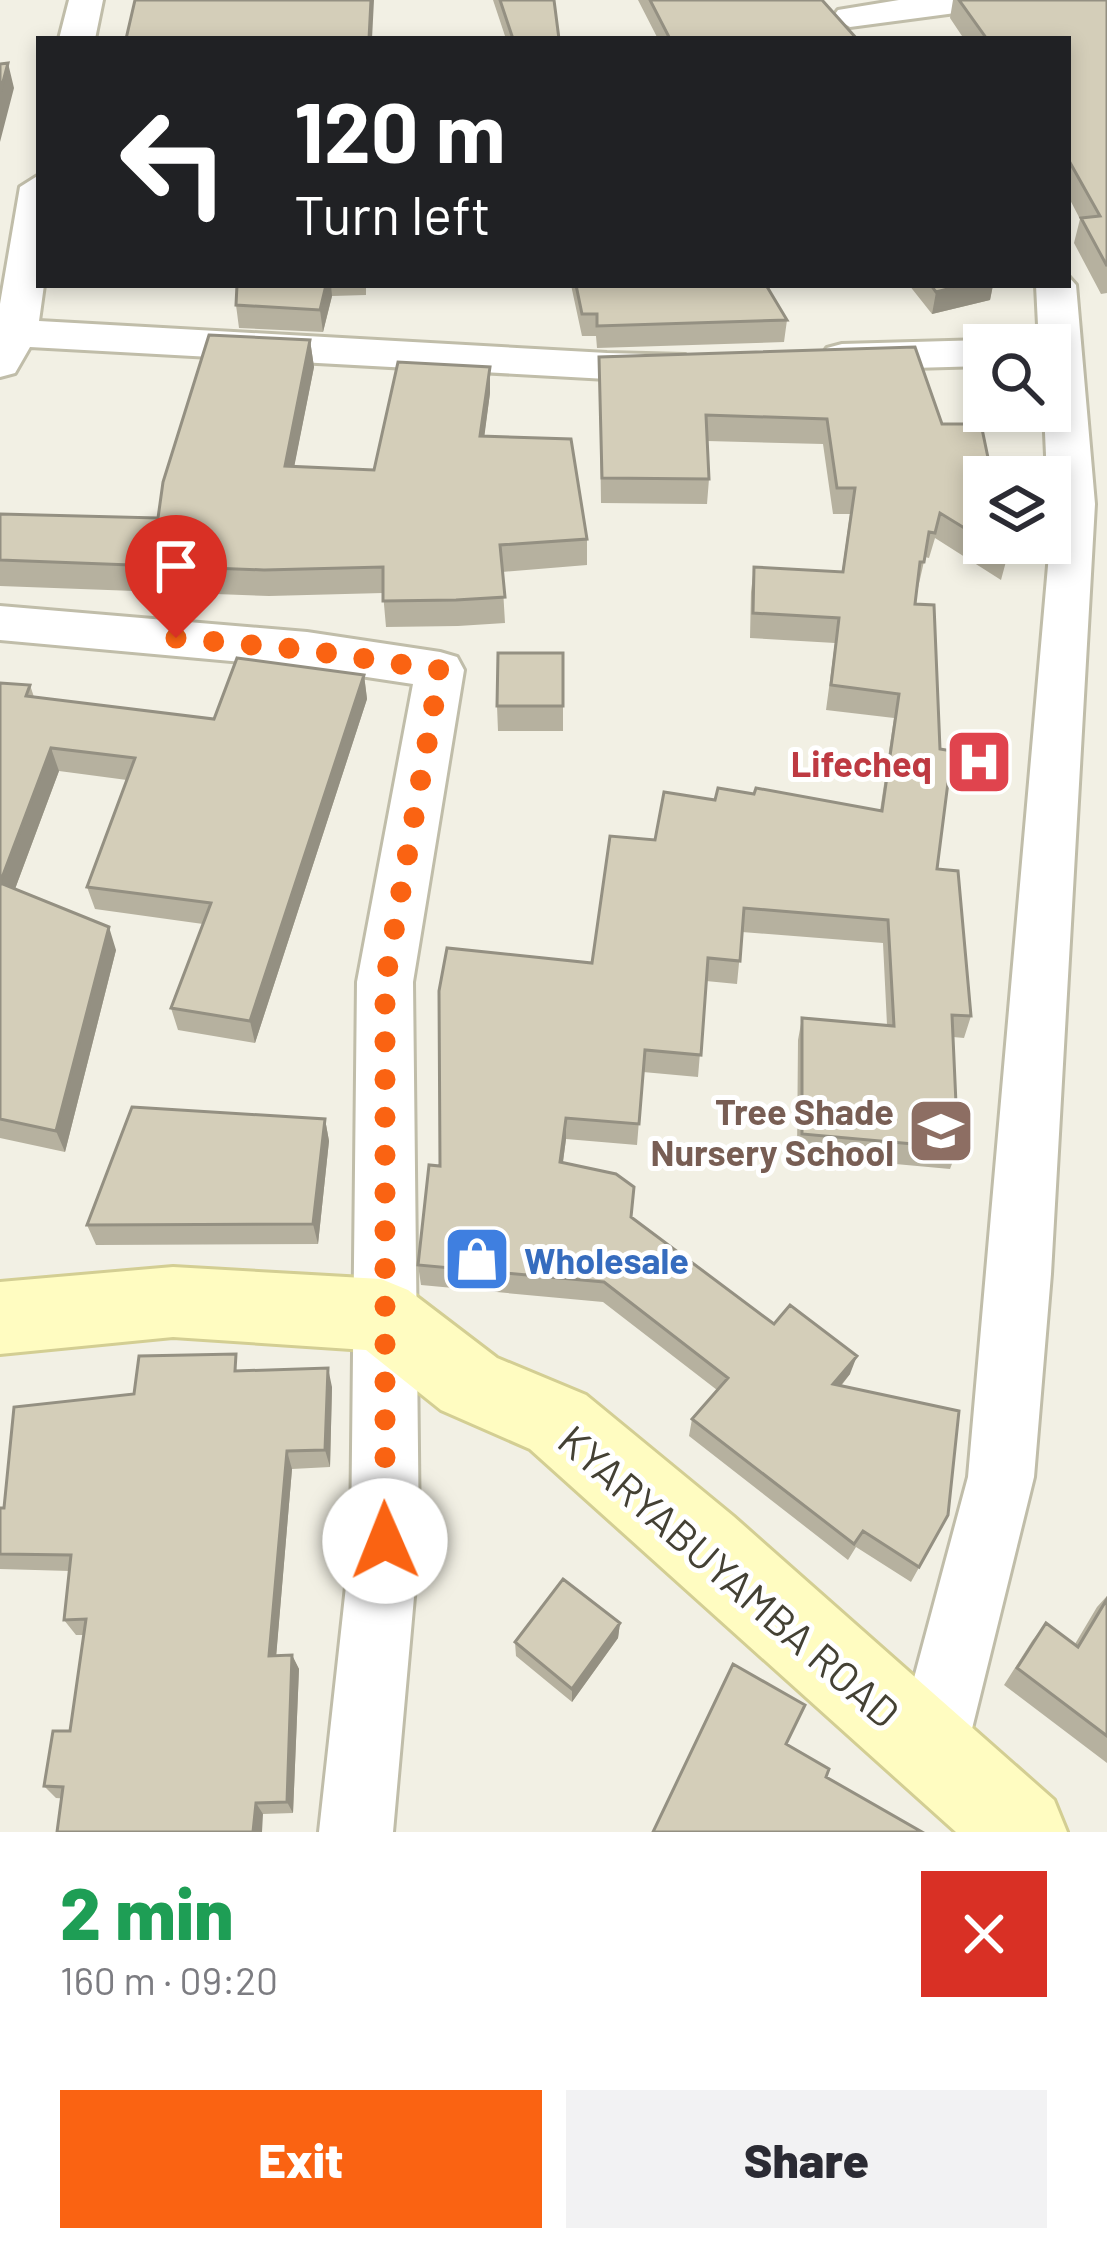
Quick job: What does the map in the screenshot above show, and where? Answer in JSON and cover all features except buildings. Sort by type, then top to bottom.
[{"type":"street","points":[[77,36],[86,0]]},
{"type":"street","points":[[853,19],[978,0]]},
{"type":"street","points":[[36,203],[8,349],[607,366],[701,362]]},
{"type":"street","points":[[1056,288],[1056,324]]},
{"type":"street","points":[[795,359],[963,353]]},
{"type":"street","points":[[931,1749],[1001,1477],[1020,1274],[1072,504],[1065,432]]},
{"type":"street","points":[[0,623],[307,650],[440,670],[385,982],[381,1315],[385,1541],[356,1832]]},
{"type":"street","points":[[0,1318],[173,1302],[381,1315]]},
{"type":"street","name":"KYARYABUYAMBA ROAD","points":[[381,1315],[469,1384],[558,1422],[704,1545],[1022,1832]]},
{"type":"place","name":"Lifecheq","points":[[979,762]]},
{"type":"place","name":"Tree Shade Nursery School","points":[[941,1131]]},
{"type":"place","name":"Wholesale","points":[[477,1259]]},
{"type":"route","points":[[176,638],[307,650],[440,670],[385,982],[381,1315],[385,1541]]}]
